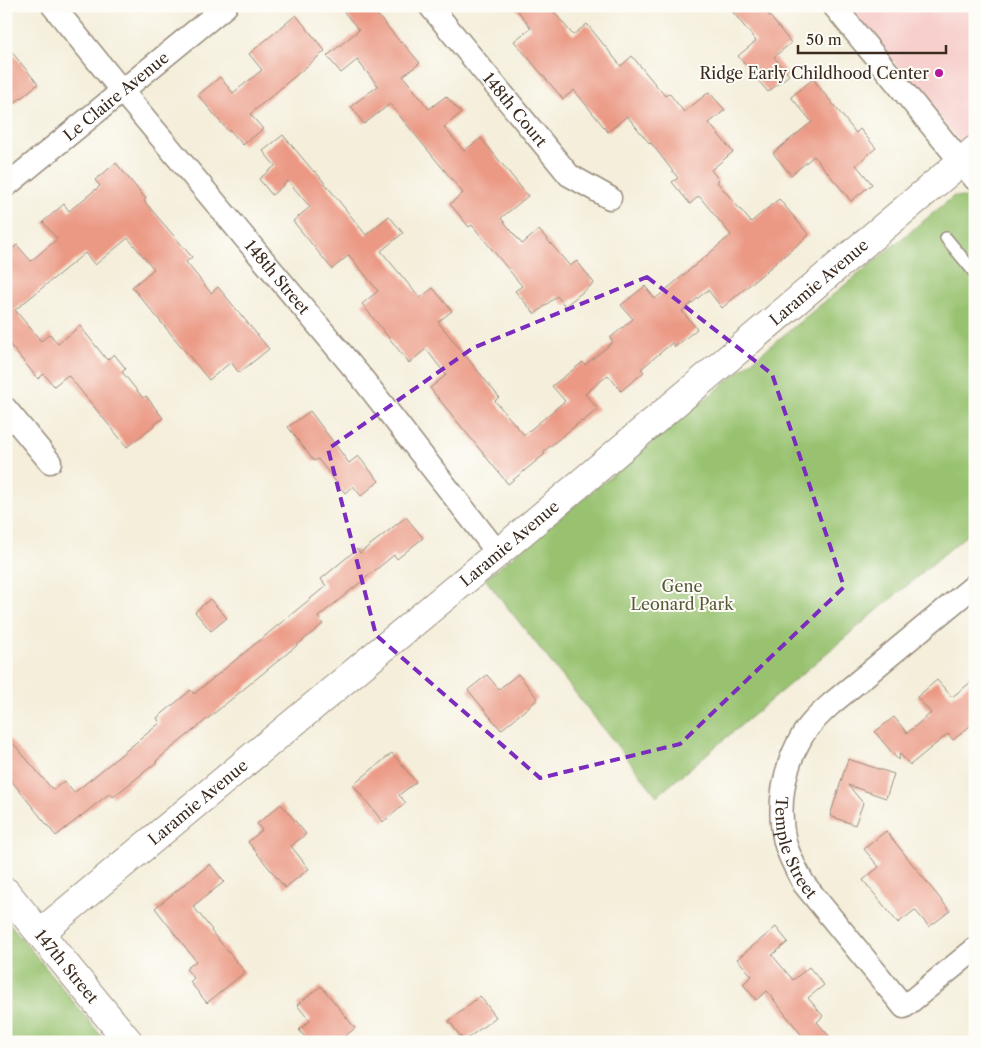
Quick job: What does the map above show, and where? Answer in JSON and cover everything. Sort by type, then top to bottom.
[{"type":"street","name":"148th Street","points":[[53,6],[362,378],[498,552]]},
{"type":"street","name":"Le Claire Avenue","points":[[6,186],[226,6]]},
{"type":"street","name":"148th Court","points":[[430,6],[569,175],[610,198]]},
{"type":"street","points":[[834,6],[970,164]]},
{"type":"street","name":"Laramie Avenue","points":[[40,933],[498,552],[970,164]]},
{"type":"street","points":[[6,409],[50,462]]},
{"type":"street","name":"Temple Street","points":[[975,585],[813,721],[801,738],[789,764],[783,786],[782,812],[785,842],[794,867],[804,884],[904,1007],[975,949]]},
{"type":"street","name":"147th Street","points":[[6,892],[129,1042]]},
{"type":"lane","points":[[946,238],[975,274]]},
{"type":"highlighted area","points":[[647,277],[772,374],[844,587],[680,744],[540,778],[376,635],[328,449],[473,348]]},
{"type":"shaded area","name":"Ridge Early Childhood Center","points":[[848,6],[975,6],[975,140],[965,148]]},
{"type":"green space","name":"Gene Leonard Park","points":[[954,196],[975,199],[975,528],[657,796],[485,579]]},
{"type":"green space","points":[[6,919],[106,1042],[6,1042]]},
{"type":"building","points":[[339,6],[370,6],[420,63],[403,76],[429,109],[446,96],[461,113],[444,127],[464,151],[481,138],[528,196],[501,218],[522,244],[539,230],[570,266],[577,261],[594,283],[565,306],[557,296],[535,314],[515,291],[522,286],[472,225],[469,227],[450,204],[463,193],[390,104],[364,124],[351,106],[378,86],[357,60],[341,73],[327,56],[359,30]]},
{"type":"building","points":[[514,6],[549,6],[573,35],[587,24],[621,66],[632,56],[665,96],[669,93],[684,112],[709,92],[725,110],[709,123],[733,152],[711,170],[719,180],[717,182],[751,222],[779,199],[809,235],[722,308],[708,290],[682,311],[697,329],[675,347],[672,343],[641,369],[644,372],[621,391],[608,375],[585,394],[598,409],[543,452],[545,454],[508,484],[430,388],[446,375],[426,349],[409,363],[362,304],[378,291],[349,255],[332,269],[293,221],[310,207],[288,181],[272,195],[259,179],[275,166],[263,151],[283,135],[315,171],[366,235],[389,216],[403,233],[381,251],[420,298],[433,288],[452,311],[438,322],[499,397],[495,401],[524,435],[565,401],[552,386],[583,362],[585,365],[613,342],[610,338],[633,319],[621,305],[645,286],[655,299],[731,235],[699,196],[690,204],[672,182],[678,178],[627,116],[608,132],[574,90],[563,99],[514,41],[531,28]]},
{"type":"building","points":[[728,6],[762,6],[791,43],[774,57],[789,75],[768,92],[738,56],[756,41]]},
{"type":"building","points":[[296,15],[325,51],[250,114],[263,129],[243,145],[230,130],[228,131],[198,95],[220,77],[233,93],[262,70],[249,54]]},
{"type":"building","points":[[6,45],[38,84],[6,110]]},
{"type":"building","points":[[813,79],[856,133],[860,129],[876,148],[856,165],[872,184],[851,201],[814,156],[791,175],[773,153],[812,122],[791,97]]},
{"type":"building","points":[[116,163],[146,199],[144,201],[192,257],[186,262],[211,293],[218,287],[269,349],[239,373],[231,362],[209,380],[132,287],[154,269],[128,238],[95,265],[85,253],[15,310],[41,341],[50,334],[58,344],[80,326],[107,360],[114,354],[126,369],[122,372],[143,398],[146,396],[163,418],[127,447],[68,375],[54,386],[44,374],[38,379],[6,340],[6,253],[17,245],[31,261],[57,239],[43,222],[64,204],[69,211],[100,186],[95,180]]},
{"type":"building","points":[[310,411],[349,463],[358,456],[379,481],[361,496],[353,486],[345,493],[318,459],[314,461],[288,427]]},
{"type":"building","points":[[406,517],[423,538],[397,559],[394,555],[318,617],[323,624],[157,762],[113,797],[110,793],[56,836],[6,774],[6,735],[53,790],[64,781],[74,793],[160,723],[157,718],[191,690],[194,694],[326,586],[321,579],[357,549],[360,553]]},
{"type":"building","points":[[210,599],[227,618],[211,631],[195,612]]},
{"type":"building","points":[[518,674],[538,699],[501,730],[468,690],[487,675],[499,689]]},
{"type":"building","points":[[975,679],[975,722],[953,740],[948,734],[910,765],[900,754],[898,760],[875,732],[894,717],[907,733],[931,713],[917,697],[937,680],[952,697]]},
{"type":"building","points":[[392,753],[416,782],[399,795],[406,803],[383,822],[353,785]]},
{"type":"building","points":[[848,759],[894,774],[886,798],[848,785],[863,803],[855,825],[830,816]]},
{"type":"building","points":[[281,804],[306,834],[291,846],[309,869],[285,888],[248,842],[262,830],[257,824]]},
{"type":"building","points":[[886,831],[950,911],[929,927],[915,910],[898,923],[863,880],[879,867],[864,849]]},
{"type":"building","points":[[210,864],[224,882],[193,906],[245,972],[207,1003],[190,982],[194,978],[186,969],[196,961],[155,908]]},
{"type":"building","points":[[776,927],[788,942],[772,955],[793,980],[809,967],[824,985],[808,998],[823,1016],[817,1022],[834,1042],[807,1042],[767,991],[756,1000],[743,984],[752,976],[737,959]]},
{"type":"building","points":[[321,986],[355,1028],[338,1042],[309,1042],[299,1030],[310,1021],[297,1005]]},
{"type":"building","points":[[480,996],[496,1017],[464,1041],[449,1021]]},
{"type":"place","name":"Ridge Early Childhood Center","points":[[939,73]]}]
